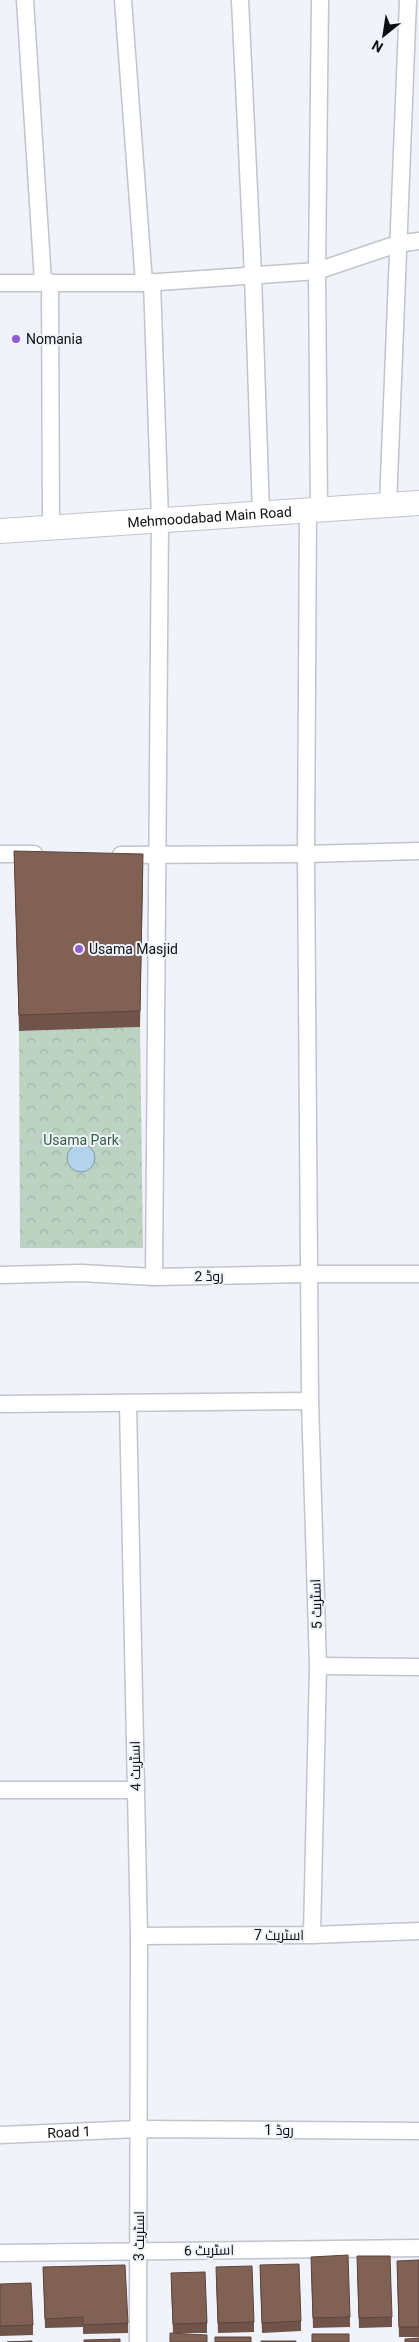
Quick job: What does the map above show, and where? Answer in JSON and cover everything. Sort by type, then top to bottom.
[{"type":"main road","name":"Mehmoodabad Main Road","points":[[0,531],[419,503]]},
{"type":"street","points":[[25,0],[47,281],[51,527]]},
{"type":"street","points":[[123,0],[148,283],[160,519],[154,1277]]},
{"type":"street","points":[[240,0],[253,276],[261,513]]},
{"type":"street","name":"اسٹریٹ 5","points":[[312,1935],[318,1666],[310,1401],[306,854],[320,0]]},
{"type":"street","points":[[388,505],[408,0]]},
{"type":"street","points":[[0,283],[47,281],[148,283],[317,271],[397,244],[419,241]]},
{"type":"street","points":[[109,854],[306,854],[419,851]]},
{"type":"street","points":[[0,854],[49,854]]},
{"type":"street","name":"روڈ 2","points":[[0,1275],[80,1273],[154,1277],[419,1274]]},
{"type":"street","points":[[0,1404],[310,1401]]},
{"type":"street","name":"اسٹریٹ 4","points":[[128,1404],[139,1936],[138,2129]]},
{"type":"street","points":[[318,1666],[419,1667]]},
{"type":"street","points":[[0,1790],[136,1790]]},
{"type":"street","name":"اسٹریٹ 7","points":[[139,1936],[312,1935],[419,1931]]},
{"type":"street","name":"روڈ 1","points":[[138,2129],[419,2131]]},
{"type":"street","name":"Road 1","points":[[0,2135],[138,2129]]},
{"type":"street","name":"اسٹریٹ 3","points":[[138,2129],[138,2342]]},
{"type":"street","name":"اسٹریٹ 6","points":[[0,2253],[419,2248]]},
{"type":"green space","name":"Usama Park","points":[[140,1027],[143,1248],[20,1248],[19,1031]]},
{"type":"water","points":[[81,1144],[91,1148],[95,1158],[91,1168],[81,1172],[71,1168],[67,1158],[71,1148]]},
{"type":"building","name":"Usama Masjid","points":[[14,851],[143,854],[140,1011],[19,1015]]},
{"type":"building","points":[[348,2255],[350,2317],[313,2318],[311,2257]]},
{"type":"building","points":[[357,2256],[390,2256],[392,2317],[359,2318]]},
{"type":"building","points":[[419,2260],[419,2327],[399,2327],[397,2261]]},
{"type":"building","points":[[299,2264],[301,2321],[262,2323],[260,2265]]},
{"type":"building","points":[[125,2265],[128,2323],[83,2325],[83,2317],[45,2319],[43,2267]]},
{"type":"building","points":[[252,2266],[254,2322],[218,2323],[216,2267]]},
{"type":"building","points":[[205,2272],[207,2323],[173,2324],[171,2273]]},
{"type":"building","points":[[31,2283],[33,2325],[0,2326],[0,2284]]},
{"type":"building","points":[[170,2333],[207,2335],[207,2342],[170,2342]]},
{"type":"building","points":[[312,2334],[349,2334],[349,2342],[312,2342]]},
{"type":"building","points":[[215,2337],[251,2337],[251,2342],[215,2342]]},
{"type":"building","points":[[419,2338],[419,2342],[405,2342],[405,2339]]},
{"type":"building","points":[[120,2339],[120,2342],[84,2342],[84,2340]]},
{"type":"building","points":[[296,2341],[296,2342],[261,2342]]},
{"type":"place","name":"Nomania","points":[[16,339]]},
{"type":"place","name":"Usama Masjid","points":[[79,949]]}]
